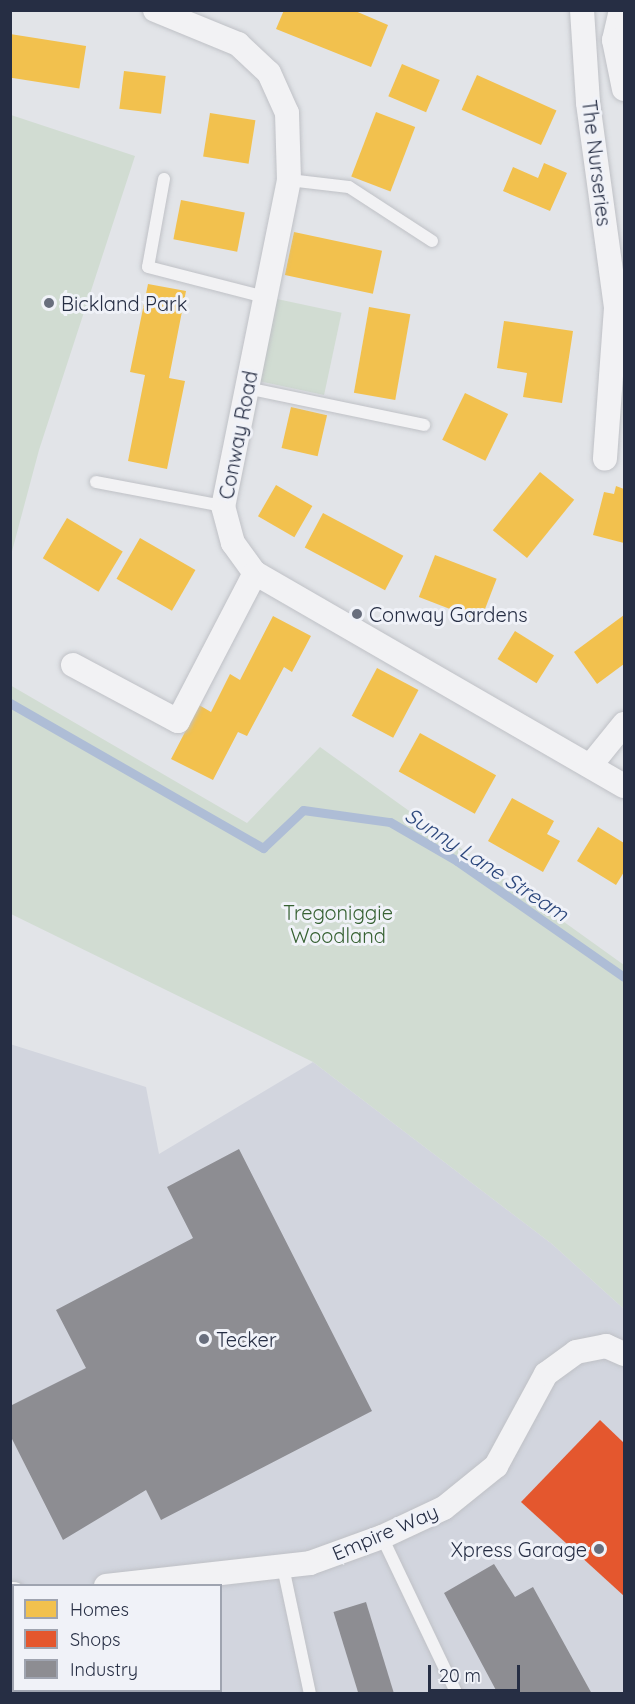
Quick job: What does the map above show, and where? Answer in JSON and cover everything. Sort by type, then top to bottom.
[{"type":"street","name":"Conway Road","points":[[155,10],[238,44],[269,73],[287,113],[289,180],[223,506],[232,543],[255,573],[624,786]]},
{"type":"street","name":"The Nurseries","points":[[582,10],[588,103],[616,308],[605,459]]},
{"type":"street","points":[[621,10],[614,40],[624,89]]},
{"type":"street","points":[[73,665],[178,722],[255,573]]},
{"type":"street","points":[[590,766],[624,724]]},
{"type":"street","name":"Empire Way","points":[[125,1584],[310,1563],[382,1537],[444,1508],[496,1466],[546,1374],[576,1353],[606,1346],[624,1354]]},
{"type":"lane","points":[[164,179],[148,267],[265,297]]},
{"type":"lane","points":[[289,180],[349,187],[432,241]]},
{"type":"lane","points":[[247,388],[424,425]]},
{"type":"lane","points":[[96,482],[223,506]]},
{"type":"lane","points":[[382,1537],[457,1694]]},
{"type":"lane","points":[[283,1567],[310,1694]]},
{"type":"shaded area","points":[[10,1044],[146,1087],[159,1154],[313,1062],[552,1244],[624,1309],[624,1693],[11,1693]]},
{"type":"green space","name":"Bickland Park","points":[[11,115],[135,156],[39,450],[11,555]]},
{"type":"green space","points":[[277,299],[342,313],[324,395],[260,381]]},
{"type":"green space","name":"Tregoniggie Woodland","points":[[10,685],[247,823],[320,747],[624,965],[624,1309],[552,1244],[313,1062],[11,914]]},
{"type":"building: Homes","points":[[284,10],[353,10],[388,25],[371,67],[276,29]]},
{"type":"building: Homes","points":[[10,34],[86,46],[79,89],[10,78]]},
{"type":"building: Homes","points":[[402,64],[440,80],[426,112],[388,96]]},
{"type":"building: Homes","points":[[124,71],[166,76],[161,114],[119,109]]},
{"type":"building: Homes","points":[[477,75],[556,110],[541,145],[462,110]]},
{"type":"building: Homes","points":[[376,112],[415,127],[390,191],[351,176]]},
{"type":"building: Homes","points":[[210,113],[255,120],[249,164],[203,156]]},
{"type":"building: Homes","points":[[544,163],[567,173],[550,211],[503,191],[513,167],[538,178]]},
{"type":"building: Homes","points":[[181,200],[245,212],[237,252],[173,239]]},
{"type":"building: Homes","points":[[294,232],[382,251],[373,294],[285,275]]},
{"type":"building: Homes","points":[[148,284],[186,291],[169,378],[185,381],[167,469],[128,461],[145,375],[130,372]]},
{"type":"building: Homes","points":[[369,307],[410,314],[395,400],[354,393]]},
{"type":"building: Homes","points":[[504,321],[573,331],[562,403],[523,397],[527,373],[497,368]]},
{"type":"building: Homes","points":[[465,393],[508,414],[485,461],[442,440]]},
{"type":"building: Homes","points":[[291,407],[327,415],[318,456],[282,448]]},
{"type":"building: Homes","points":[[540,472],[574,500],[527,558],[493,530]]},
{"type":"building: Homes","points":[[276,485],[312,506],[294,537],[258,516]]},
{"type":"building: Homes","points":[[616,486],[624,489],[624,543],[593,535],[604,492],[614,494]]},
{"type":"building: Homes","points":[[323,513],[403,556],[385,590],[305,547]]},
{"type":"building: Homes","points":[[67,518],[123,551],[99,592],[43,558]]},
{"type":"building: Homes","points":[[140,538],[195,570],[172,611],[116,579]]},
{"type":"building: Homes","points":[[435,555],[497,579],[480,621],[419,597]]},
{"type":"building: Homes","points":[[624,615],[624,664],[597,684],[574,652]]},
{"type":"building: Homes","points":[[273,616],[311,636],[292,672],[284,667],[247,736],[238,732],[213,780],[171,759],[199,705],[211,712],[230,674],[240,680]]},
{"type":"building: Homes","points":[[515,631],[554,655],[537,683],[498,659]]},
{"type":"building: Homes","points":[[377,668],[418,690],[393,738],[352,716]]},
{"type":"building: Homes","points":[[420,733],[496,775],[475,814],[399,771]]},
{"type":"building: Homes","points":[[512,798],[554,821],[547,834],[560,841],[543,872],[488,841]]},
{"type":"building: Homes","points":[[598,827],[624,843],[624,872],[616,885],[577,861]]},
{"type":"building: Shops","name":"Xpress Garage","points":[[600,1420],[624,1443],[624,1596],[521,1502]]},
{"type":"building: Industry","name":"Tecker","points":[[239,1149],[372,1411],[161,1520],[146,1490],[63,1540],[10,1435],[10,1406],[86,1368],[56,1310],[193,1238],[167,1187]]},
{"type":"building: Industry","points":[[494,1564],[515,1597],[533,1587],[592,1694],[498,1694],[444,1593]]},
{"type":"building: Industry","points":[[366,1602],[394,1694],[359,1694],[333,1612]]},
{"type":"waterway","name":"Sunny Lane Stream","points":[[10,703],[263,848],[303,810],[390,822],[457,861],[624,977]]},
{"type":"place","name":"Bickland Park","points":[[49,303]]},
{"type":"place","name":"Conway Gardens","points":[[357,614]]},
{"type":"place","name":"Tecker","points":[[204,1339]]},
{"type":"place","name":"Xpress Garage","points":[[599,1549]]}]
